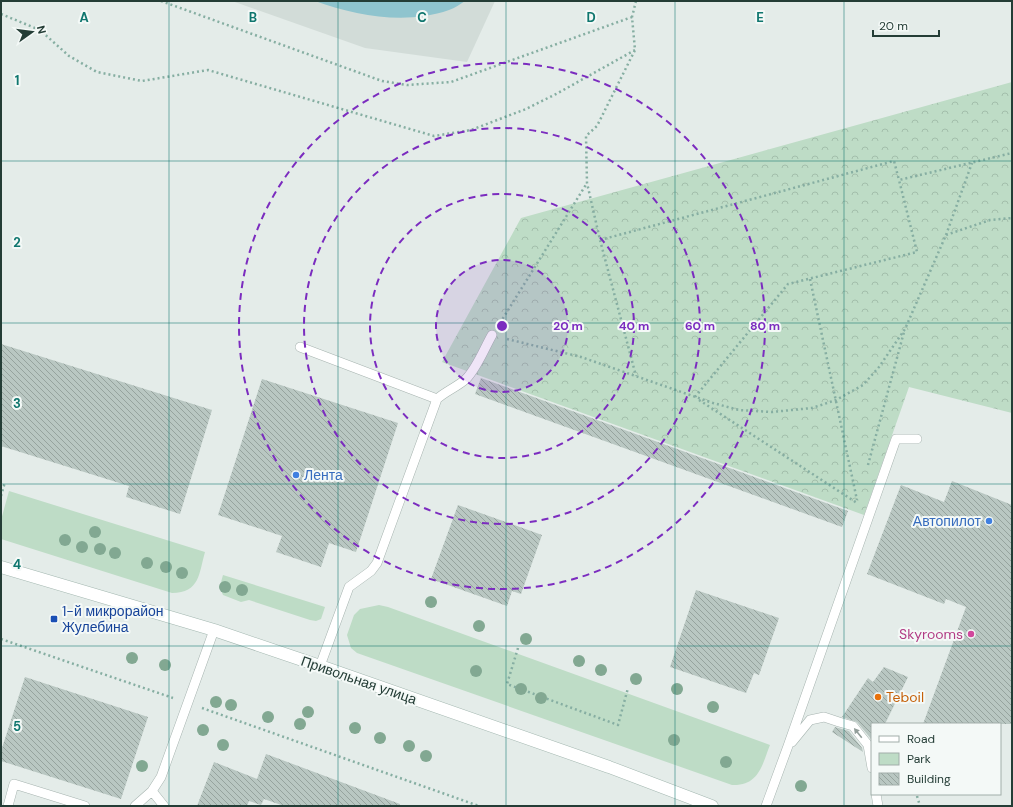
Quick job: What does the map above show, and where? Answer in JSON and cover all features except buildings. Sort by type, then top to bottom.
[{"type":"main road","name":"Привольная улица","points":[[1,567],[214,630],[609,767],[712,806]]},
{"type":"lane","points":[[320,666],[349,587],[371,571],[377,562],[437,399],[442,394],[465,380],[471,373],[492,335]]},
{"type":"lane","points":[[300,347],[437,399]]},
{"type":"lane","points":[[766,806],[896,439],[917,440]]},
{"type":"lane","points":[[135,806],[152,791],[161,777],[214,630]]},
{"type":"lane","points":[[788,746],[810,720],[824,717],[853,726],[868,745],[871,762]]},
{"type":"lane","points":[[8,806],[14,784],[85,806]]},
{"type":"lane","points":[[152,791],[164,806]]},
{"type":"lane","points":[[876,795],[878,806]]},
{"type":"path","points":[[161,1],[382,80],[407,85],[451,82],[632,17]]},
{"type":"path","points":[[636,1],[632,17],[635,50],[597,126],[586,136],[587,183],[600,240],[636,376]]},
{"type":"path","points":[[1,14],[40,30],[68,56],[97,72],[142,81],[208,70],[434,136],[471,130],[526,109],[635,50]]},
{"type":"path","points":[[899,180],[1012,153]]},
{"type":"path","points":[[600,240],[894,161],[917,252],[788,284],[695,397]]},
{"type":"path","points":[[587,183],[492,335],[581,357],[695,397],[739,410],[772,412],[812,408],[836,400],[863,385],[879,367],[905,329],[946,235],[972,162]]},
{"type":"path","points":[[946,235],[990,220],[1012,218]]},
{"type":"path","points":[[695,397],[858,504],[810,279]]},
{"type":"path","points":[[1,496],[5,482]]},
{"type":"path","points":[[1,639],[188,703],[479,806]]},
{"type":"path","points":[[518,648],[507,684],[618,724],[628,688]]},
{"type":"path","points":[[917,796],[920,806]]},
{"type":"shaded area","points":[[232,1],[495,1],[467,62],[365,48]]},
{"type":"green space","points":[[1012,82],[1012,413],[909,387],[864,515],[442,362],[521,218]]},
{"type":"green space","points":[[9,491],[205,552],[197,580],[188,590],[172,593],[1,539],[1,520]]},
{"type":"green space","points":[[223,575],[325,607],[321,619],[316,621],[310,620],[249,600],[241,602],[223,595],[221,582]]},
{"type":"green space","points":[[379,605],[770,745],[762,767],[754,778],[748,782],[732,785],[357,653],[351,648],[347,635],[354,615],[360,609]]},
{"type":"water","points":[[315,1],[465,1],[451,9],[433,15],[399,18],[382,17],[348,11]]},
{"type":"place","name":"Лента","points":[[296,475]]},
{"type":"place","name":"Автопилот","points":[[989,521]]},
{"type":"place","name":"1-й микрорайон Жулебина","points":[[54,619]]},
{"type":"place","name":"Skyrooms","points":[[971,634]]},
{"type":"place","name":"Teboil","points":[[878,697]]}]
